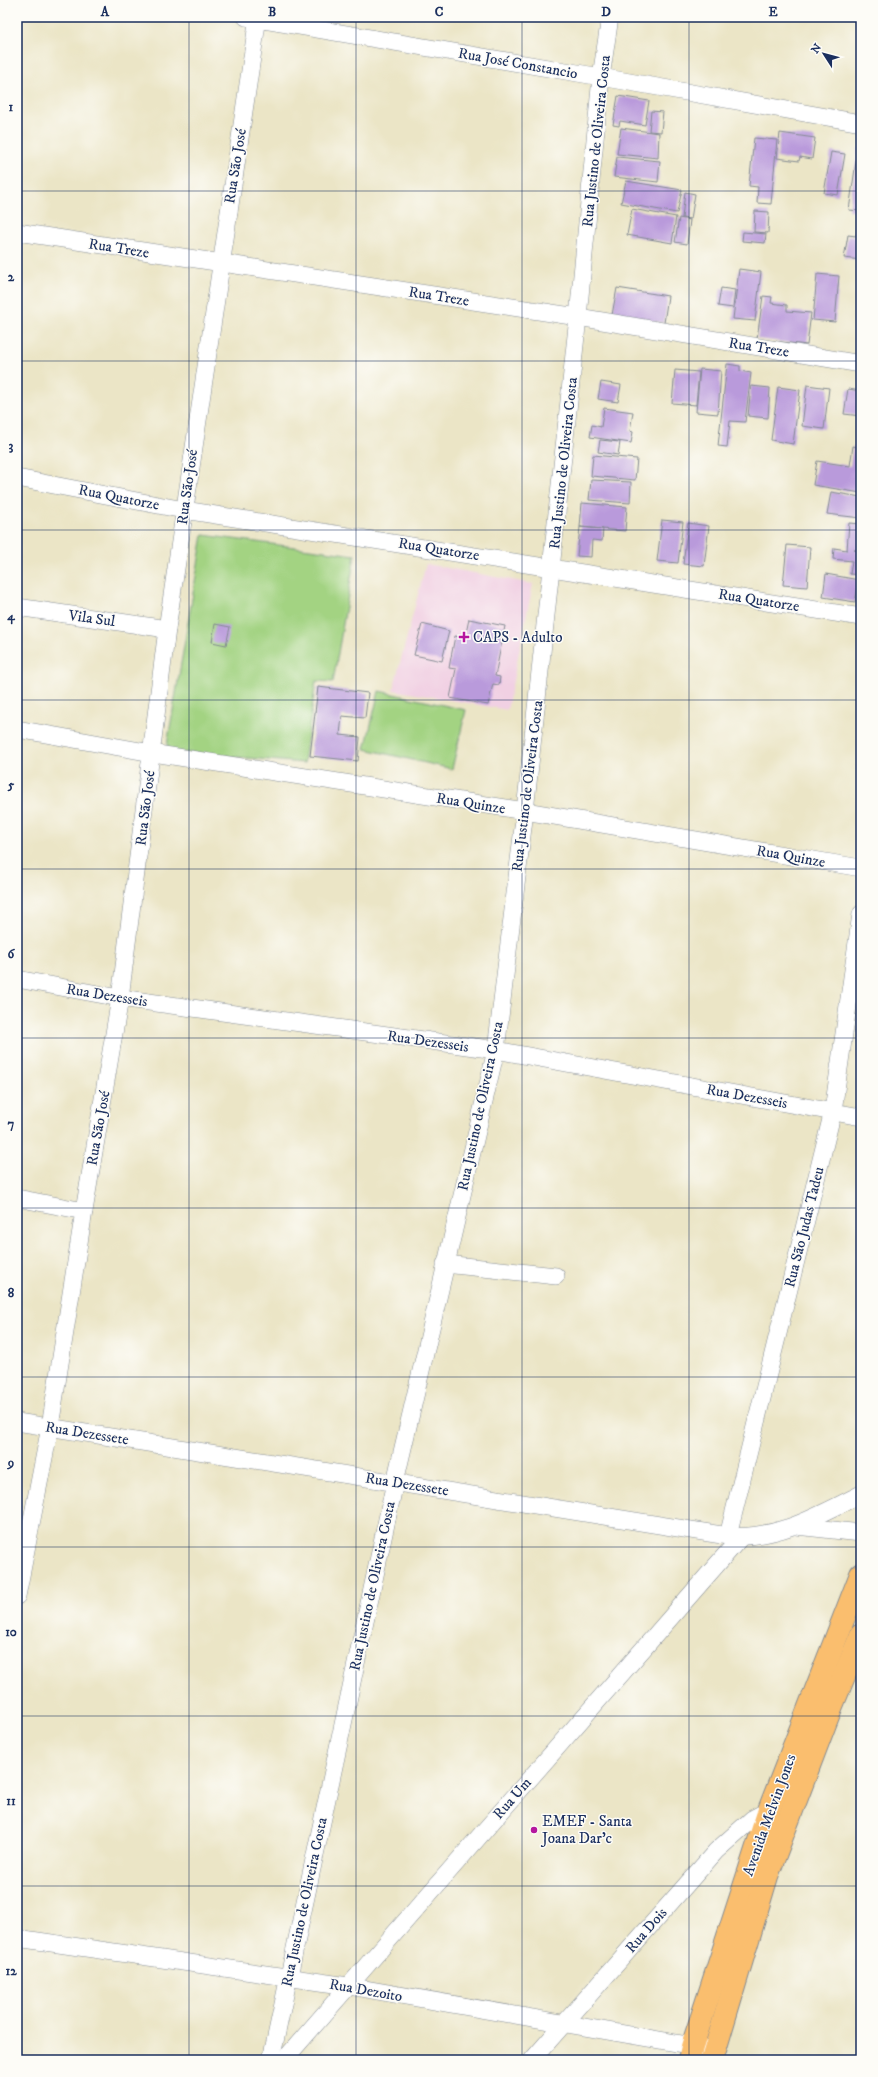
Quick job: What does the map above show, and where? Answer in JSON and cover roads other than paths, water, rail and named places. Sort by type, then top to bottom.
[{"type":"main road","name":"Avenida Melvin Jones","points":[[690,2053],[769,1810],[861,1574]]},
{"type":"main road","name":"Avenida Melvin Jones","points":[[713,2054],[767,1876],[831,1708],[861,1635]]},
{"type":"street","name":"Rua Justino de Oliveira Costa","points":[[271,2060],[394,1482],[496,1050],[525,811],[602,77],[610,17]]},
{"type":"street","name":"Rua José Constancio","points":[[254,18],[861,123]]},
{"type":"street","name":"Rua São José","points":[[17,1596],[50,1428],[84,1211],[120,998],[167,629],[254,18]]},
{"type":"street","name":"Rua Treze","points":[[17,232],[578,317],[861,364]]},
{"type":"street","name":"Rua Quatorze","points":[[17,478],[184,510],[861,617]]},
{"type":"street","name":"Vila Sul","points":[[17,607],[167,629]]},
{"type":"street","points":[[17,728],[152,753]]},
{"type":"street","name":"Rua Quinze","points":[[152,753],[525,811],[861,868]]},
{"type":"street","name":"Rua São Judas Tadeu","points":[[734,1537],[833,1111],[861,914]]},
{"type":"street","name":"Rua Dezesseis","points":[[17,979],[120,998],[496,1050],[861,1117]]},
{"type":"street","points":[[17,1198],[84,1211]]},
{"type":"street","points":[[445,1264],[556,1276]]},
{"type":"street","name":"Rua Dezessete","points":[[17,1422],[734,1537],[796,1526],[861,1494]]},
{"type":"street","name":"Rua Dezessete","points":[[796,1526],[861,1533]]},
{"type":"street","name":"Rua Um","points":[[284,2060],[734,1537]]},
{"type":"street","name":"Rua Dois","points":[[532,2060],[716,1851],[752,1819],[769,1810]]},
{"type":"street","name":"Rua Dezoito","points":[[17,1938],[348,1986],[563,2025],[690,2053],[713,2054]]},
{"type":"place","name":"CAPS - Adulto","points":[[464,637]]},
{"type":"place","name":"EMEF - Santa Joana Dar’c","points":[[534,1830]]}]
